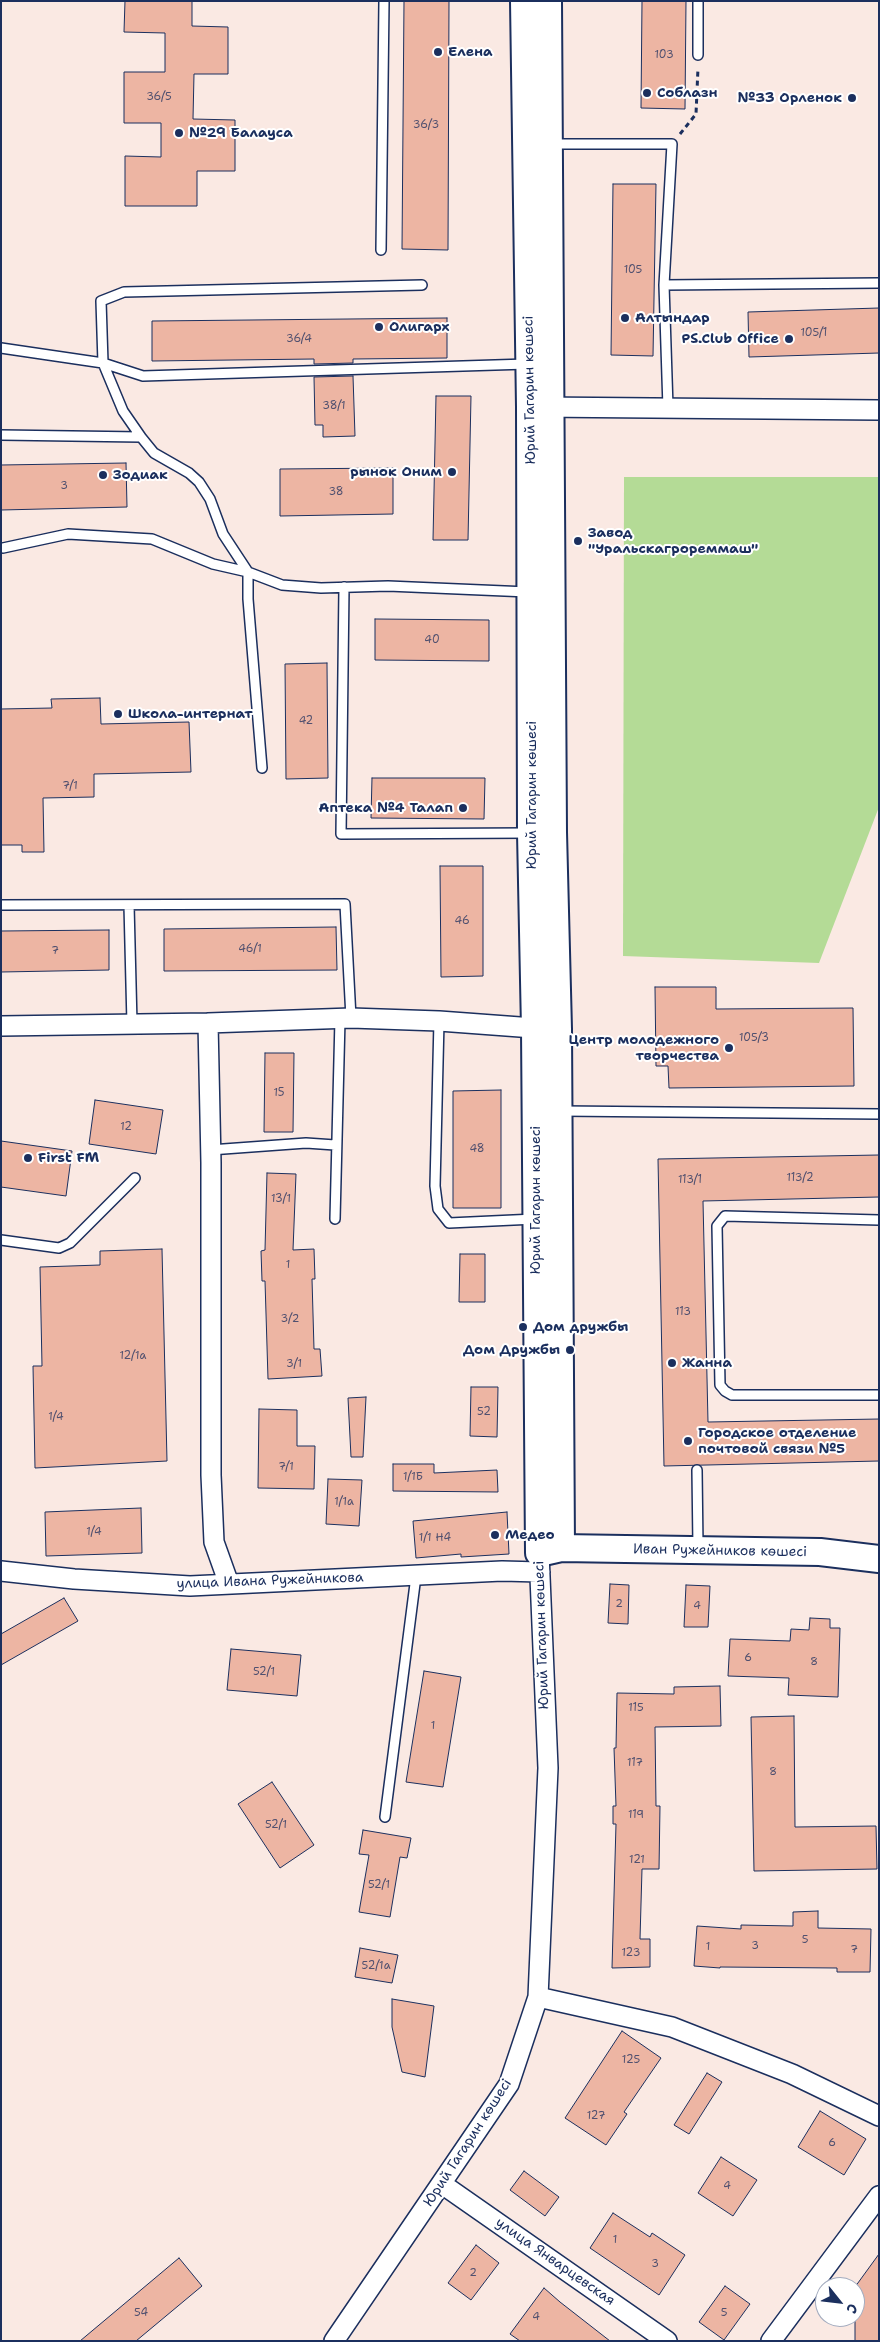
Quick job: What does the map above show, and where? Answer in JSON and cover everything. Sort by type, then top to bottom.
[{"type":"main road","name":"Юрий Гагарин көшесі","points":[[524,1],[530,364],[541,407]]},
{"type":"main road","name":"Юрий Гагарин көшесі","points":[[547,1558],[547,1029],[554,832],[542,592],[541,407],[549,144],[548,1]]},
{"type":"main road","name":"Юрий Гагарин көшесі","points":[[542,592],[531,832],[547,1029]]},
{"type":"main road","name":"Иван Ружейников көшесі","points":[[547,1558],[698,1550],[820,1552],[879,1559]]},
{"type":"street","points":[[541,407],[879,410]]},
{"type":"street","points":[[1,1026],[208,1023],[345,1018],[439,1021],[547,1029]]},
{"type":"street","points":[[208,1023],[212,1504],[214,1542],[229,1584]]},
{"type":"street","name":"улица Ивана Ружейникова","points":[[1,1571],[74,1579],[180,1586],[416,1576],[547,1558]]},
{"type":"street","name":"Юрий Гагарин көшесі","points":[[334,2341],[509,2084],[538,1997],[548,1768],[547,1558]]},
{"type":"street","points":[[538,1997],[672,2027],[792,2074],[879,2116]]},
{"type":"street","name":"улица Январцевская","points":[[442,2184],[667,2341]]},
{"type":"street","points":[[771,2341],[879,2196]]},
{"type":"lane","points":[[381,250],[384,1]]},
{"type":"lane","points":[[698,1],[698,55]]},
{"type":"lane","points":[[549,144],[672,144],[664,285],[668,408]]},
{"type":"lane","points":[[664,285],[879,283]]},
{"type":"lane","points":[[262,768],[248,598],[248,572],[222,534],[210,499],[200,482],[189,473],[154,453],[123,412],[103,363],[101,301],[124,292],[422,285]]},
{"type":"lane","points":[[1,348],[103,363],[143,376],[530,364]]},
{"type":"lane","points":[[1,435],[142,437]]},
{"type":"lane","points":[[3,548],[68,534],[152,539],[213,564],[248,572],[282,585],[344,588],[388,586],[542,592]]},
{"type":"lane","points":[[344,588],[341,834],[531,832]]},
{"type":"lane","points":[[1,905],[345,904],[345,1018],[335,1145],[335,1220]]},
{"type":"lane","points":[[129,905],[132,1024]]},
{"type":"lane","points":[[439,1021],[435,1186],[438,1209],[448,1223],[548,1220]]},
{"type":"lane","points":[[547,1110],[879,1114]]},
{"type":"lane","points":[[210,1150],[306,1143],[335,1145]]},
{"type":"lane","points":[[1,1240],[59,1248],[70,1243],[135,1178]]},
{"type":"lane","points":[[879,1220],[725,1216],[717,1226],[720,1385],[725,1391],[732,1395],[879,1395]]},
{"type":"lane","points":[[697,1470],[698,1550]]},
{"type":"lane","points":[[386,1817],[416,1576]]},
{"type":"path","points":[[672,144],[696,114],[698,55]]},
{"type":"green space","points":[[624,477],[879,477],[879,807],[819,963],[623,956]]},
{"type":"building","name":"№29 Балауса","points":[[125,1],[192,1],[192,26],[228,27],[228,74],[194,74],[193,119],[235,120],[235,171],[197,171],[197,206],[125,206],[125,156],[161,157],[161,123],[124,123],[124,72],[165,72],[165,33],[124,32]]},
{"type":"building","points":[[404,1],[449,1],[448,250],[402,249]]},
{"type":"building","points":[[642,1],[686,1],[685,109],[641,108]]},
{"type":"building","points":[[613,184],[656,184],[653,356],[611,355]]},
{"type":"building","points":[[879,308],[879,353],[749,357],[748,312]]},
{"type":"building","points":[[447,318],[447,358],[353,359],[353,363],[314,364],[314,359],[152,361],[152,321]]},
{"type":"building","points":[[353,376],[355,436],[323,437],[323,425],[315,425],[314,377]]},
{"type":"building","points":[[436,396],[471,396],[468,540],[433,540]]},
{"type":"building","points":[[126,463],[127,507],[1,510],[1,465]]},
{"type":"building","points":[[393,468],[393,514],[280,516],[280,469]]},
{"type":"building","points":[[375,619],[489,620],[489,661],[375,660]]},
{"type":"building","points":[[327,663],[328,778],[286,779],[285,664]]},
{"type":"building","points":[[100,698],[101,724],[189,722],[191,772],[94,774],[94,797],[43,798],[44,852],[22,852],[22,845],[1,845],[1,709],[52,708],[51,699]]},
{"type":"building","points":[[372,778],[485,778],[484,819],[371,818]]},
{"type":"building","points":[[440,866],[483,866],[483,976],[441,977]]},
{"type":"building","points":[[336,927],[337,970],[164,971],[164,929]]},
{"type":"building","points":[[109,930],[109,970],[1,972],[1,931]]},
{"type":"building","points":[[655,987],[716,987],[716,1009],[853,1008],[854,1086],[669,1088],[668,1066],[656,1066]]},
{"type":"building","points":[[265,1053],[294,1053],[293,1132],[264,1132]]},
{"type":"building","points":[[501,1090],[501,1208],[453,1208],[453,1091]]},
{"type":"building","points":[[95,1100],[163,1110],[156,1154],[89,1144]]},
{"type":"building","points":[[1,1141],[72,1151],[66,1196],[1,1187]]},
{"type":"building","points":[[879,1155],[879,1197],[703,1201],[708,1422],[879,1419],[879,1461],[664,1466],[658,1159]]},
{"type":"building","points":[[267,1173],[296,1174],[293,1250],[314,1249],[315,1279],[312,1279],[314,1349],[320,1349],[322,1376],[268,1379],[265,1281],[262,1281],[261,1251],[265,1250]]},
{"type":"building","points":[[162,1249],[167,1461],[35,1468],[33,1366],[42,1366],[40,1267],[100,1265],[100,1251]]},
{"type":"building","points":[[460,1254],[485,1254],[485,1302],[459,1302]]},
{"type":"building","points":[[471,1387],[498,1387],[497,1437],[470,1436]]},
{"type":"building","points":[[366,1397],[363,1457],[351,1457],[348,1398]]},
{"type":"building","points":[[259,1409],[297,1410],[297,1446],[315,1446],[314,1489],[258,1488]]},
{"type":"building","points":[[393,1464],[434,1464],[434,1473],[497,1470],[498,1492],[393,1491]]},
{"type":"building","points":[[328,1479],[362,1480],[359,1526],[326,1524]]},
{"type":"building","points":[[141,1508],[142,1553],[46,1556],[45,1512]]},
{"type":"building","points":[[507,1512],[509,1554],[461,1557],[461,1554],[416,1558],[413,1521]]},
{"type":"building","points":[[610,1584],[629,1585],[628,1624],[608,1623]]},
{"type":"building","points":[[686,1585],[710,1586],[708,1627],[684,1627]]},
{"type":"building","points":[[64,1598],[78,1621],[1,1665],[1,1634]]},
{"type":"building","points":[[810,1618],[830,1619],[830,1628],[840,1628],[838,1697],[788,1695],[789,1678],[728,1676],[730,1639],[790,1641],[791,1629],[809,1630]]},
{"type":"building","points":[[231,1649],[301,1655],[297,1696],[227,1690]]},
{"type":"building","points":[[424,1671],[461,1677],[443,1787],[406,1782]]},
{"type":"building","points":[[720,1686],[721,1726],[655,1727],[656,1806],[660,1806],[659,1869],[642,1869],[640,1939],[650,1939],[650,1967],[612,1968],[616,1824],[613,1824],[613,1806],[616,1806],[614,1748],[616,1748],[617,1693],[674,1694],[674,1687]]},
{"type":"building","points":[[794,1716],[795,1827],[876,1826],[877,1869],[754,1871],[751,1717]]},
{"type":"building","points":[[272,1782],[314,1845],[280,1868],[238,1804]]},
{"type":"building","points":[[363,1830],[411,1838],[407,1858],[400,1857],[390,1917],[359,1912],[369,1855],[359,1854]]},
{"type":"building","points":[[818,1911],[818,1928],[871,1929],[870,1972],[837,1972],[837,1968],[720,1968],[694,1966],[697,1926],[741,1929],[741,1925],[793,1926],[793,1912]]},
{"type":"building","points":[[360,1948],[398,1955],[392,1983],[355,1977]]},
{"type":"building","points":[[392,1999],[434,2006],[425,2077],[402,2072],[392,2027]]},
{"type":"building","points":[[622,2031],[661,2058],[624,2112],[627,2114],[606,2145],[565,2118]]},
{"type":"building","points":[[707,2073],[722,2082],[689,2134],[674,2125]]},
{"type":"building","points":[[820,2111],[866,2139],[844,2175],[798,2147]]},
{"type":"building","points":[[721,2157],[757,2180],[733,2216],[698,2193]]},
{"type":"building","points":[[524,2171],[559,2197],[545,2216],[510,2190]]},
{"type":"building","points":[[613,2213],[650,2237],[652,2233],[685,2255],[659,2295],[590,2248]]},
{"type":"building","points":[[476,2245],[499,2263],[471,2300],[448,2283]]},
{"type":"building","points":[[879,2254],[879,2341],[855,2341],[855,2327],[865,2327],[865,2277],[862,2277]]},
{"type":"building","points":[[179,2258],[202,2286],[136,2341],[80,2341]]},
{"type":"building","points":[[725,2286],[750,2304],[724,2340],[699,2322]]},
{"type":"building","points":[[544,2288],[610,2341],[520,2341],[510,2334]]},
{"type":"place","name":"Елена","points":[[438,52]]},
{"type":"place","name":"Соблазн","points":[[647,93]]},
{"type":"place","name":"№33 Орленок","points":[[852,98]]},
{"type":"place","name":"№29 Балауса","points":[[179,133]]},
{"type":"place","name":"Алтындар","points":[[625,318]]},
{"type":"place","name":"Олигарх","points":[[379,327]]},
{"type":"place","name":"PS.Club Office","points":[[789,339]]},
{"type":"place","name":"рынок Оним","points":[[452,472]]},
{"type":"place","name":"Зодиак","points":[[103,475]]},
{"type":"place","name":"Завод \"Уральскагрореммаш\"","points":[[578,541]]},
{"type":"place","name":"Школа-интернат","points":[[118,714]]},
{"type":"place","name":"Аптека №4 Талап","points":[[463,808]]},
{"type":"place","name":"Центр молодежного творчества","points":[[729,1048]]},
{"type":"place","name":"First FM","points":[[28,1158]]},
{"type":"place","name":"Дом дружбы","points":[[523,1327]]},
{"type":"place","name":"Дом Дружбы","points":[[570,1350]]},
{"type":"place","name":"Жанна","points":[[672,1363]]},
{"type":"place","name":"Городское отделение почтовой связи №5","points":[[688,1441]]},
{"type":"place","name":"Медео","points":[[495,1535]]}]
